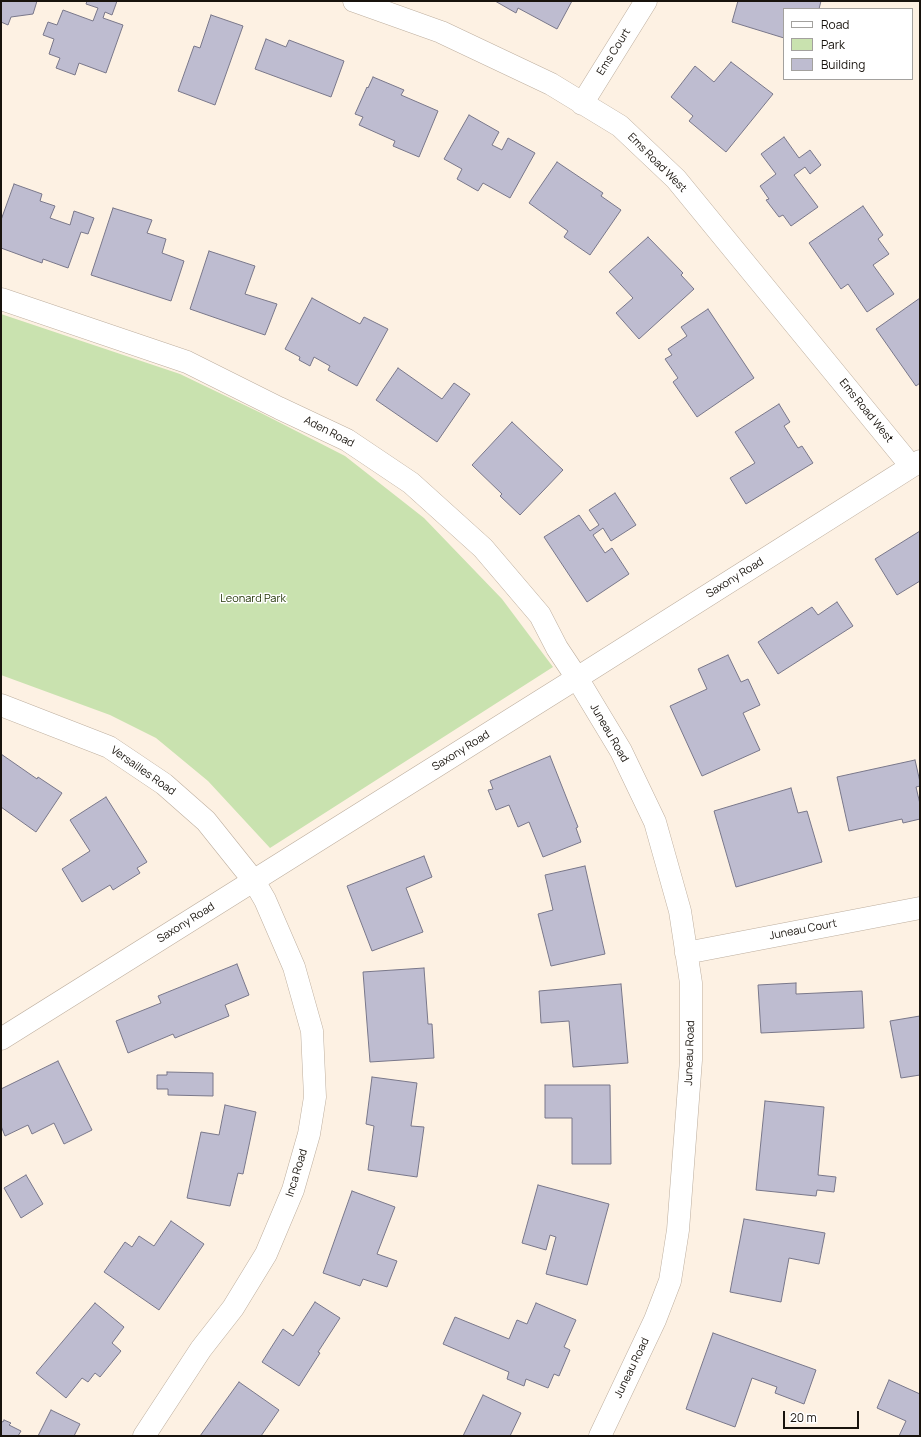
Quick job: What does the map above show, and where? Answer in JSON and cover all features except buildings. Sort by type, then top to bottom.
[{"type":"street","name":"Ems Road West","points":[[354,1],[441,32],[551,84],[620,126],[676,179],[915,464]]},
{"type":"street","name":"Ems Court","points":[[582,104],[646,1]]},
{"type":"street","name":"Aden Road","points":[[1,299],[187,362],[347,440],[411,483],[483,548],[540,615],[557,648],[577,678]]},
{"type":"street","name":"Saxony Road","points":[[1,1039],[915,464]]},
{"type":"street","name":"Juneau Road","points":[[577,678],[621,752],[655,822],[680,911],[690,983],[691,1060],[678,1230],[670,1281],[655,1320],[600,1436]]},
{"type":"street","name":"Versailles Road","points":[[1,705],[109,747],[164,784],[206,821],[254,881]]},
{"type":"street","name":"Inca Road","points":[[144,1436],[201,1349],[233,1308],[266,1254],[293,1190],[309,1134],[315,1097],[312,1031],[294,967],[265,900],[254,881]]},
{"type":"street","name":"Juneau Court","points":[[686,953],[920,908]]},
{"type":"green space","name":"Leonard Park","points":[[1,314],[180,374],[345,456],[424,518],[502,599],[553,667],[270,848],[208,781],[156,738],[110,715],[1,675]]}]
